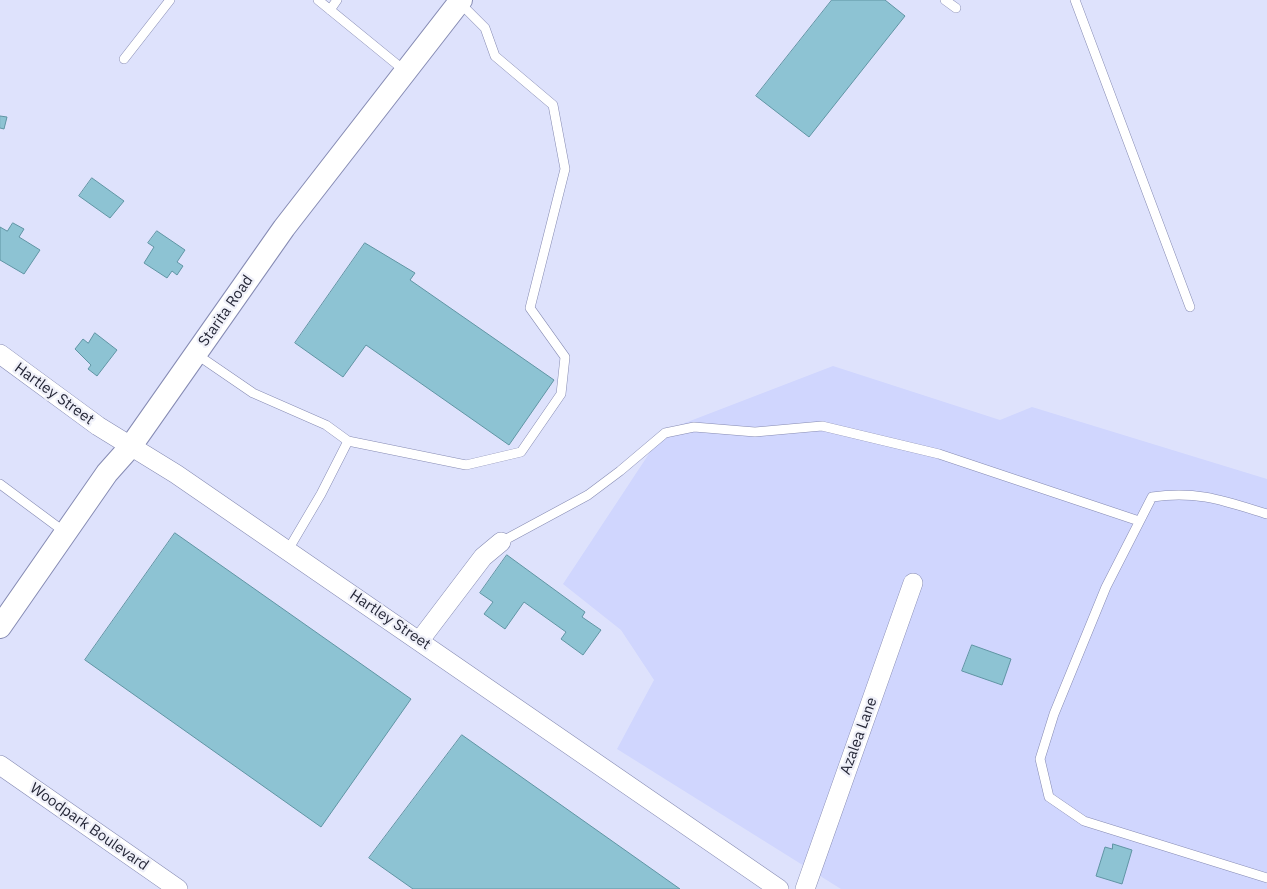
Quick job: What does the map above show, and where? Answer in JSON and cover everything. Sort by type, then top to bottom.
[{"type":"street","name":"Starita Road","points":[[0,627],[107,473],[131,446],[290,220],[460,1]]},
{"type":"street","name":"Hartley Street","points":[[0,354],[98,426],[176,474],[288,550],[778,889]]},
{"type":"street","points":[[420,640],[482,557],[501,542]]},
{"type":"street","name":"Azalea Lane","points":[[805,889],[914,583]]},
{"type":"street","name":"Woodpark Boulevard","points":[[0,765],[178,889]]},
{"type":"lane","points":[[124,59],[170,0]]},
{"type":"lane","points":[[318,0],[406,71]]},
{"type":"lane","points":[[330,10],[337,0]]},
{"type":"lane","points":[[945,0],[956,8]]},
{"type":"lane","points":[[1075,0],[1190,307]]},
{"type":"lane","points":[[196,354],[253,392],[326,425],[348,441],[466,465],[520,452],[561,394],[565,357],[530,308],[565,169],[553,105],[495,56],[485,28],[460,1]]},
{"type":"lane","points":[[501,542],[588,495],[665,433],[694,427],[755,432],[822,426],[939,454],[1139,521]]},
{"type":"lane","points":[[288,550],[321,494],[348,441]]},
{"type":"lane","points":[[0,484],[66,532]]},
{"type":"lane","points":[[1267,514],[1208,496],[1170,494],[1152,497],[1106,587],[1054,714],[1040,759],[1049,797],[1084,820],[1267,878]]},
{"type":"shaded area","points":[[833,366],[1000,420],[1032,407],[1267,479],[1267,889],[841,889],[617,749],[654,680],[621,630],[563,584],[664,431]]},
{"type":"building","points":[[832,0],[885,0],[905,16],[809,137],[756,96]]},
{"type":"building","points":[[0,116],[7,117],[4,129],[0,128]]},
{"type":"building","points":[[92,178],[124,201],[110,218],[79,196]]},
{"type":"building","points":[[13,223],[24,229],[19,237],[40,250],[24,274],[0,260],[0,227],[7,231]]},
{"type":"building","points":[[157,231],[185,250],[177,262],[183,266],[177,275],[172,271],[167,278],[144,263],[154,247],[148,243]]},
{"type":"building","points":[[365,243],[415,273],[410,280],[554,380],[509,445],[366,345],[343,377],[295,343]]},
{"type":"building","points":[[95,333],[117,350],[97,376],[88,369],[91,365],[75,349],[83,339],[88,343]]},
{"type":"building","points":[[175,533],[411,699],[321,827],[85,660]]},
{"type":"building","points":[[507,555],[585,612],[582,617],[601,630],[583,655],[561,639],[566,632],[524,602],[505,629],[484,614],[493,602],[480,593]]},
{"type":"building","points":[[972,645],[1011,659],[1002,685],[962,671]]},
{"type":"building","points":[[462,735],[680,889],[413,889],[369,858]]},
{"type":"building","points":[[1113,844],[1132,850],[1122,884],[1096,876],[1105,847],[1112,849]]}]
